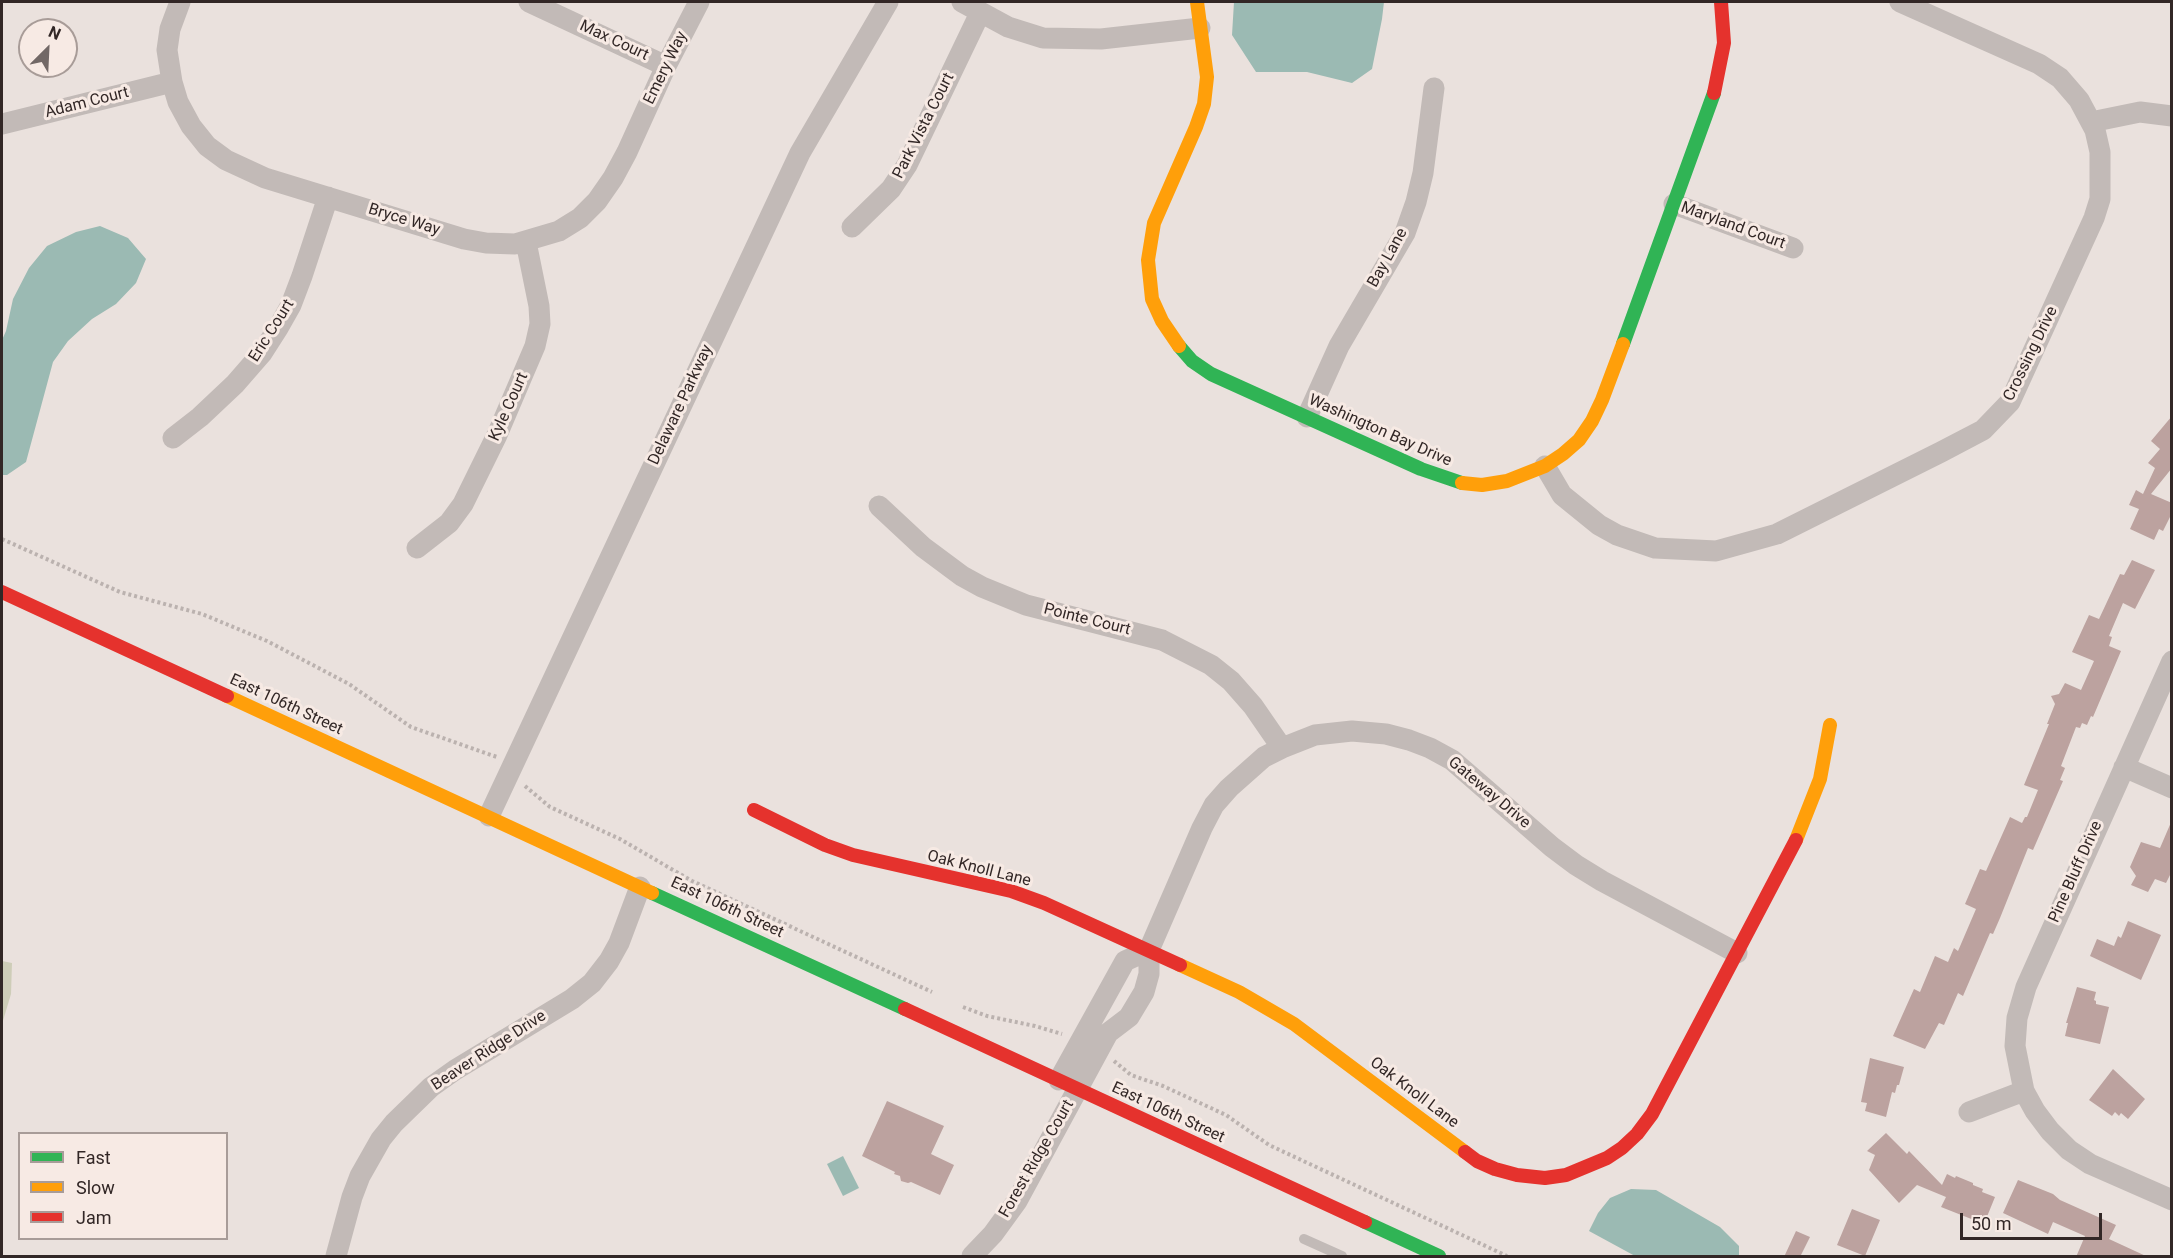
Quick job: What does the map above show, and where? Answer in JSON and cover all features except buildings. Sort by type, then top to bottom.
[{"type":"street","name":"Bryce Way","points":[[180,2],[170,29],[167,51],[172,82],[178,102],[191,126],[207,146],[226,160],[265,178],[464,239],[486,243],[515,244],[559,231],[580,218],[597,201],[613,178],[635,135]]},
{"type":"street","name":"Max Court","points":[[529,2],[666,66]]},
{"type":"street","name":"Emery Way","points":[[635,135],[666,66],[699,2]]},
{"type":"street","name":"Delaware Parkway","points":[[489,816],[800,153],[888,2]]},
{"type":"street","points":[[962,2],[1008,27],[1043,38],[1101,39],[1200,28]]},
{"type":"street","name":"Washington Bay Drive","points":[[1197,2],[1207,77],[1204,104],[1154,223],[1148,260],[1152,299],[1162,321],[1176,343],[1192,361],[1220,379],[1421,469],[1456,482],[1482,484],[1507,481],[1545,466],[1579,440],[1592,421],[1602,400],[1709,108],[1719,74],[1724,43],[1721,2]]},
{"type":"street","name":"Crossing Drive","points":[[1545,466],[1562,495],[1599,525],[1617,535],[1655,548],[1716,551],[1777,534],[1983,430],[2010,402],[2094,219],[2100,199],[2100,152],[2091,122],[2079,100],[2061,78],[2039,64],[1900,2]]},
{"type":"street","name":"Park Vista Court","points":[[852,227],[891,189],[907,165],[980,13]]},
{"type":"street","name":"Adam Court","points":[[2,124],[172,82]]},
{"type":"street","name":"Bay Lane","points":[[1307,417],[1339,346],[1405,233],[1423,173],[1434,88]]},
{"type":"street","points":[[2091,122],[2140,112],[2172,116]]},
{"type":"street","name":"Eric Court","points":[[173,438],[200,417],[235,384],[262,353],[291,305],[328,197]]},
{"type":"street","name":"Maryland Court","points":[[1674,204],[1793,248]]},
{"type":"street","name":"Kyle Court","points":[[417,548],[449,523],[463,504],[497,435],[535,346],[540,324],[539,306],[526,242]]},
{"type":"street","name":"Pointe Court","points":[[879,506],[923,546],[962,576],[982,587],[1026,604],[1162,640],[1211,665],[1231,681],[1253,706],[1282,748]]},
{"type":"street","name":"East 106th Street","points":[[2,592],[1438,1257]]},
{"type":"street","name":"Pine Bluff Drive","points":[[2172,661],[2026,987],[2017,1018],[2015,1046],[2024,1091],[2050,1131],[2069,1150],[2090,1164],[2172,1200]]},
{"type":"street","name":"Oak Knoll Lane","points":[[754,810],[794,831],[854,855],[1011,891],[1149,950],[1239,992],[1294,1024],[1476,1161],[1517,1175],[1545,1178],[1566,1174],[1607,1158],[1637,1134],[1652,1114],[1794,846],[1820,779],[1830,725]]},
{"type":"street","name":"Gateway Drive","points":[[1089,1047],[1129,1017],[1144,992],[1149,974],[1149,950],[1214,805],[1243,774],[1264,757],[1315,735],[1352,731],[1386,734],[1430,748],[1452,760],[1576,865],[1737,953]]},
{"type":"street","points":[[2124,767],[2172,788]]},
{"type":"street","name":"Beaver Ridge Drive","points":[[336,1257],[360,1176],[381,1139],[394,1123],[454,1070],[572,999],[592,983],[619,943],[640,887]]},
{"type":"street","name":"Gateway Drive","points":[[1068,1084],[1089,1047],[1125,961],[1149,950]]},
{"type":"street","name":"Forest Ridge Court","points":[[972,1257],[993,1234],[1017,1201],[1068,1084]]},
{"type":"street","points":[[1969,1112],[2024,1091]]},
{"type":"lane","points":[[1304,1239],[1342,1257]]},
{"type":"path","points":[[2,539],[115,590],[202,614],[267,641],[349,684],[411,727],[498,757]]},
{"type":"path","points":[[521,783],[550,807],[620,839],[683,877],[933,993]]},
{"type":"path","points":[[960,1006],[987,1016],[1061,1033],[1115,1061],[1131,1075],[1163,1086],[1226,1115],[1269,1145],[1507,1257]]},
{"type":"green space","points":[[2,961],[12,963],[11,994],[2,1024]]},
{"type":"water","points":[[1234,2],[1384,2],[1372,69],[1352,83],[1307,72],[1256,72],[1232,35]]},
{"type":"water","points":[[100,226],[128,238],[146,259],[136,283],[116,304],[92,319],[68,341],[53,362],[26,462],[7,475],[2,475],[2,340],[13,299],[29,268],[47,246],[76,232]]},
{"type":"water","points":[[843,1156],[859,1188],[843,1196],[827,1164]]},
{"type":"water","points":[[1631,1189],[1656,1190],[1720,1227],[1739,1246],[1739,1256],[1635,1256],[1589,1231],[1598,1213],[1610,1198]]},
{"type":"traffic: fast","points":[[1623,344],[1714,93]]},
{"type":"traffic: fast","points":[[1179,346],[1192,361],[1211,374],[1421,469],[1462,483]]},
{"type":"traffic: fast","points":[[652,893],[905,1009]]},
{"type":"traffic: fast","points":[[1365,1222],[1439,1256]]},
{"type":"traffic: slow","points":[[1179,346],[1162,321],[1152,299],[1148,260],[1154,223],[1204,104],[1207,77],[1197,2]]},
{"type":"traffic: slow","points":[[1462,483],[1482,485],[1507,481],[1545,466],[1563,454],[1579,440],[1592,421],[1623,344]]},
{"type":"traffic: slow","points":[[227,696],[652,893]]},
{"type":"traffic: slow","points":[[1796,840],[1820,779],[1830,725]]},
{"type":"traffic: slow","points":[[1180,965],[1239,992],[1294,1024],[1465,1152]]},
{"type":"traffic: jam","points":[[1714,93],[1724,43],[1721,2]]},
{"type":"traffic: jam","points":[[2,592],[227,696]]},
{"type":"traffic: jam","points":[[754,810],[825,845],[853,855],[1011,891],[1044,903],[1180,965]]},
{"type":"traffic: jam","points":[[1465,1152],[1477,1161],[1495,1169],[1517,1175],[1545,1178],[1566,1175],[1607,1158],[1637,1134],[1652,1114],[1796,840]]},
{"type":"traffic: jam","points":[[905,1009],[1365,1222]]}]
